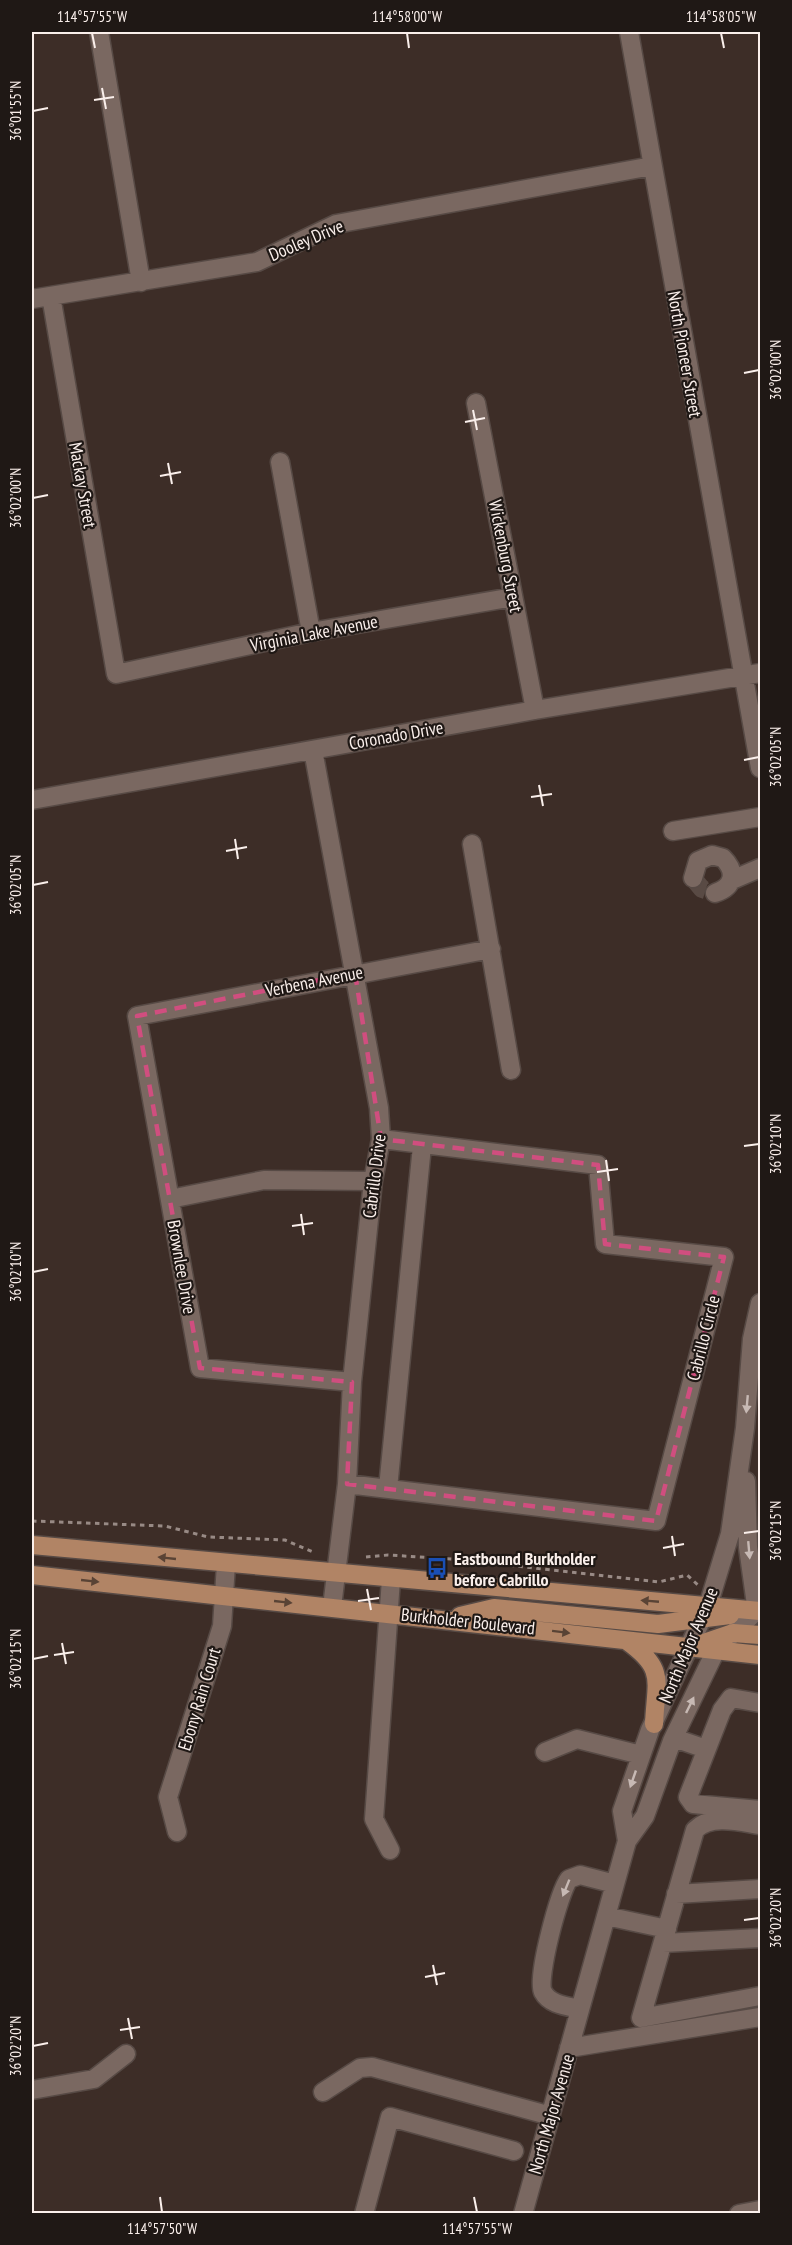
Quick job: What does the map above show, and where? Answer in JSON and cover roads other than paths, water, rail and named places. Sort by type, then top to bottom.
[{"type":"main road","name":"Burkholder Boulevard","points":[[32,1545],[334,1573],[705,1612]]},
{"type":"main road","name":"Burkholder Boulevard","points":[[32,1575],[450,1618],[689,1648],[760,1654]]},
{"type":"main road","points":[[450,1618],[494,1608],[658,1624],[705,1612],[759,1610]]},
{"type":"main road","points":[[689,1648],[733,1634],[760,1635]]},
{"type":"main road","points":[[625,1640],[648,1656],[655,1670],[657,1688],[654,1724]]},
{"type":"street","points":[[99,32],[141,282]]},
{"type":"street","name":"North Pioneer Street","points":[[628,32],[742,676],[757,734],[760,768]]},
{"type":"street","name":"Dooley Drive","points":[[32,299],[257,262],[336,224],[652,166]]},
{"type":"street","name":"Mackay Street","points":[[51,296],[116,674]]},
{"type":"street","name":"Wickenburg Street","points":[[476,403],[535,710]]},
{"type":"street","points":[[280,462],[311,632]]},
{"type":"street","name":"Virginia Lake Avenue","points":[[116,674],[311,632],[513,597]]},
{"type":"street","name":"Coronado Drive","points":[[32,801],[535,710],[760,673]]},
{"type":"street","name":"Cabrillo Drive","points":[[313,750],[379,1108],[381,1139],[373,1182],[352,1382],[347,1484],[334,1573],[332,1607]]},
{"type":"street","points":[[673,831],[760,817]]},
{"type":"street","points":[[698,827],[705,857]]},
{"type":"street","points":[[471,844],[511,1070]]},
{"type":"street","points":[[693,878],[695,866],[705,857],[723,858],[733,873],[732,880]]},
{"type":"street","points":[[715,893],[724,890],[732,880],[760,867]]},
{"type":"street","name":"Verbena Avenue","points":[[137,1016],[491,949]]},
{"type":"street","name":"Brownlee Drive","points":[[137,1016],[200,1368],[352,1382]]},
{"type":"street","name":"Cabrillo Circle","points":[[347,1484],[656,1521],[724,1257],[605,1244],[598,1166],[422,1146],[381,1139]]},
{"type":"street","points":[[388,1488],[422,1146]]},
{"type":"street","points":[[171,1199],[264,1180],[373,1182]]},
{"type":"street","name":"North Major Avenue","points":[[627,1841],[622,1811],[641,1755],[705,1612],[730,1534],[760,1303]]},
{"type":"street","points":[[745,1428],[748,1547],[759,1610]]},
{"type":"street","name":"Ebony Rain Court","points":[[177,1832],[168,1797],[222,1626],[225,1564]]},
{"type":"street","points":[[390,1850],[374,1819],[391,1579]]},
{"type":"street","name":"North Major Avenue","points":[[524,2214],[627,1841],[645,1816],[674,1738],[716,1650],[759,1610]]},
{"type":"street","points":[[760,1702],[731,1698],[722,1710],[688,1797],[689,1801],[760,1810]]},
{"type":"street","points":[[674,1738],[706,1749]]},
{"type":"street","points":[[545,1752],[577,1739],[641,1755]]},
{"type":"street","points":[[760,1825],[713,1820],[700,1824],[692,1838],[641,2018],[760,1996]]},
{"type":"street","points":[[580,2009],[553,2002],[544,1995],[540,1980],[548,1947],[569,1879],[580,1875],[615,1884]]},
{"type":"street","points":[[676,1894],[760,1889]]},
{"type":"street","points":[[606,1916],[665,1936],[760,1938]]},
{"type":"street","points":[[569,2048],[760,2017]]},
{"type":"street","points":[[32,2090],[94,2079],[126,2054]]},
{"type":"street","points":[[323,2092],[360,2068],[372,2067],[551,2116]]},
{"type":"street","points":[[364,2214],[390,2117],[514,2151]]},
{"type":"street","points":[[740,2214],[760,2210]]},
{"type":"tunnel","points":[[693,878],[702,889],[715,893]]},
{"type":"place","name":"Eastbound Burkholder before Cabrillo","points":[[437,1568]]}]
